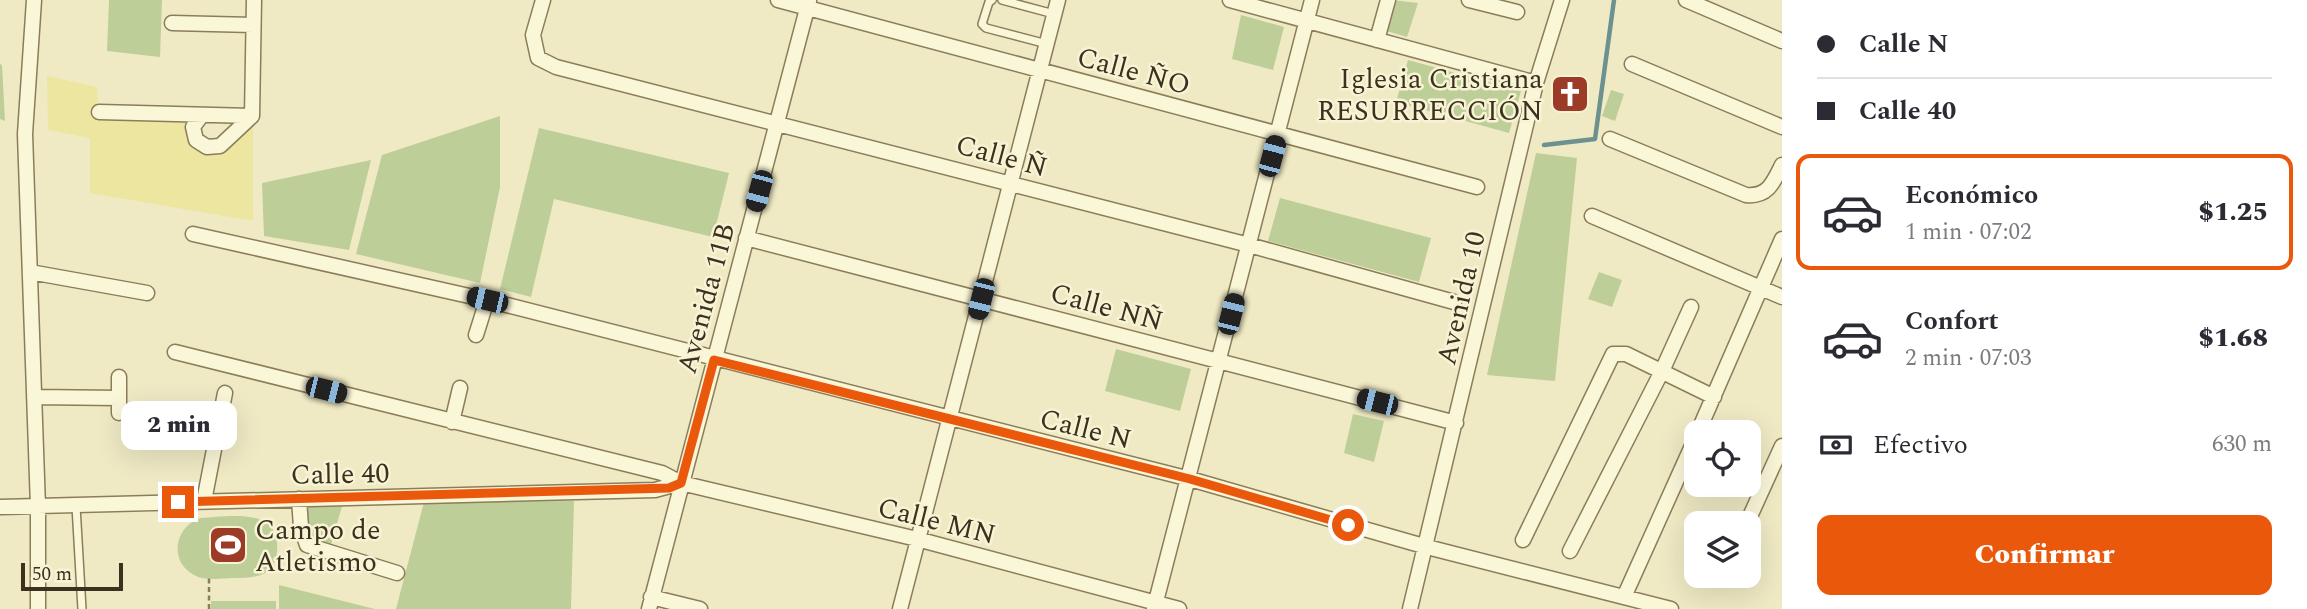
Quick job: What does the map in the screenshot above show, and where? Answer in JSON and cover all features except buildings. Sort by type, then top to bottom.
[{"type":"street","points":[[34,0],[25,134],[38,507],[38,609]]},
{"type":"street","points":[[202,115],[193,127],[196,139],[207,147],[220,146],[252,116],[254,0]]},
{"type":"street","name":"Calle Ñ","points":[[543,0],[533,35],[538,58],[556,67],[1249,244],[1454,302]]},
{"type":"street","name":"Calle ÑO","points":[[778,0],[809,4],[1040,70],[1477,187]]},
{"type":"street","points":[[1230,0],[1252,3],[1536,83]]},
{"type":"street","points":[[1155,606],[1312,0]]},
{"type":"street","points":[[1377,40],[1388,0]]},
{"type":"street","points":[[1469,0],[1517,12]]},
{"type":"street","name":"Avenida 10","points":[[1410,609],[1536,83],[1562,0]]},
{"type":"street","points":[[1686,0],[1782,41]]},
{"type":"street","name":"Avenida 11B","points":[[650,603],[809,4]]},
{"type":"street","points":[[900,609],[1056,7]]},
{"type":"street","points":[[172,23],[253,25]]},
{"type":"street","points":[[1632,64],[1782,127]]},
{"type":"street","points":[[99,112],[252,116]]},
{"type":"street","points":[[1610,139],[1746,195],[1759,196],[1769,190],[1782,166]]},
{"type":"street","points":[[1592,216],[1782,296]]},
{"type":"street","name":"Calle N","points":[[193,234],[487,300],[714,360],[1190,479],[1427,547],[1671,609]]},
{"type":"street","name":"Calle NÑ","points":[[746,238],[1456,423]]},
{"type":"street","points":[[1703,420],[1782,239]]},
{"type":"street","points":[[30,272],[147,293]]},
{"type":"street","points":[[476,335],[487,300]]},
{"type":"street","points":[[1570,551],[1662,371],[1691,307]]},
{"type":"street","name":"Calle MN","points":[[175,352],[662,473],[681,483],[918,539],[1155,606],[1179,609]]},
{"type":"street","points":[[1523,540],[1613,354],[1626,354],[1714,397]]},
{"type":"street","points":[[118,413],[119,377]]},
{"type":"street","points":[[452,422],[460,388]]},
{"type":"street","points":[[204,501],[225,393]]},
{"type":"street","points":[[34,397],[119,398]]},
{"type":"street","points":[[1752,511],[1782,446]]},
{"type":"street","points":[[1624,597],[1684,464]]},
{"type":"street","name":"Calle 40","points":[[0,507],[655,490],[681,483]]},
{"type":"street","points":[[299,499],[302,537],[307,545],[397,573]]},
{"type":"street","points":[[650,603],[700,609]]},
{"type":"lane","points":[[992,0],[982,24],[986,29],[1046,44]]},
{"type":"lane","points":[[1002,0],[1056,7]]},
{"type":"lane","points":[[76,506],[82,609]]},
{"type":"path","points":[[209,578],[209,609]]},
{"type":"green space","points":[[109,0],[162,0],[160,57],[107,51]]},
{"type":"green space","points":[[1392,0],[1418,3],[1407,37],[1383,30]]},
{"type":"green space","points":[[1241,15],[1284,27],[1273,70],[1232,59]]},
{"type":"green space","points":[[1408,60],[1521,91],[1509,133],[1396,102]]},
{"type":"green space","points":[[0,64],[2,65],[5,121],[0,119]]},
{"type":"green space","points":[[1611,90],[1624,94],[1615,121],[1602,116]]},
{"type":"green space","points":[[500,116],[500,187],[480,283],[356,254],[382,155]]},
{"type":"green space","points":[[539,128],[729,173],[713,237],[554,199],[531,297],[500,289]]},
{"type":"green space","points":[[1536,153],[1577,158],[1555,381],[1487,375]]},
{"type":"green space","points":[[371,160],[349,250],[264,236],[262,183]]},
{"type":"green space","points":[[1280,198],[1431,238],[1419,282],[1268,241]]},
{"type":"green space","points":[[1599,272],[1622,280],[1612,307],[1588,299]]},
{"type":"green space","points":[[1116,349],[1191,369],[1180,411],[1105,391]]},
{"type":"green space","points":[[1353,414],[1384,421],[1374,462],[1344,453]]},
{"type":"green space","points":[[344,499],[331,545],[300,537],[298,501]]},
{"type":"green space","points":[[574,501],[571,609],[396,609],[424,502]]},
{"type":"green space","name":"Campo de Atletismo","points":[[247,517],[268,524],[274,532],[277,547],[270,570],[253,577],[214,579],[200,578],[187,570],[178,554],[180,537],[184,529],[200,518]]},
{"type":"green space","points":[[279,585],[375,609],[279,609]]},
{"type":"green space","points":[[211,601],[276,601],[276,609],[211,609]]},
{"type":"sand","points":[[47,76],[97,87],[98,112],[199,116],[191,127],[207,149],[253,118],[253,221],[90,193],[90,138],[48,130]]},
{"type":"waterway","points":[[1544,145],[1595,139],[1614,0]]},
{"type":"place","name":"Iglesia Cristiana RESURRECCIÓN","points":[[1570,94]]},
{"type":"place","name":"Campo de Atletismo","points":[[228,545]]},
{"type":"route","points":[[178,502],[669,488],[681,483],[714,360],[1190,479],[1348,525]]}]
